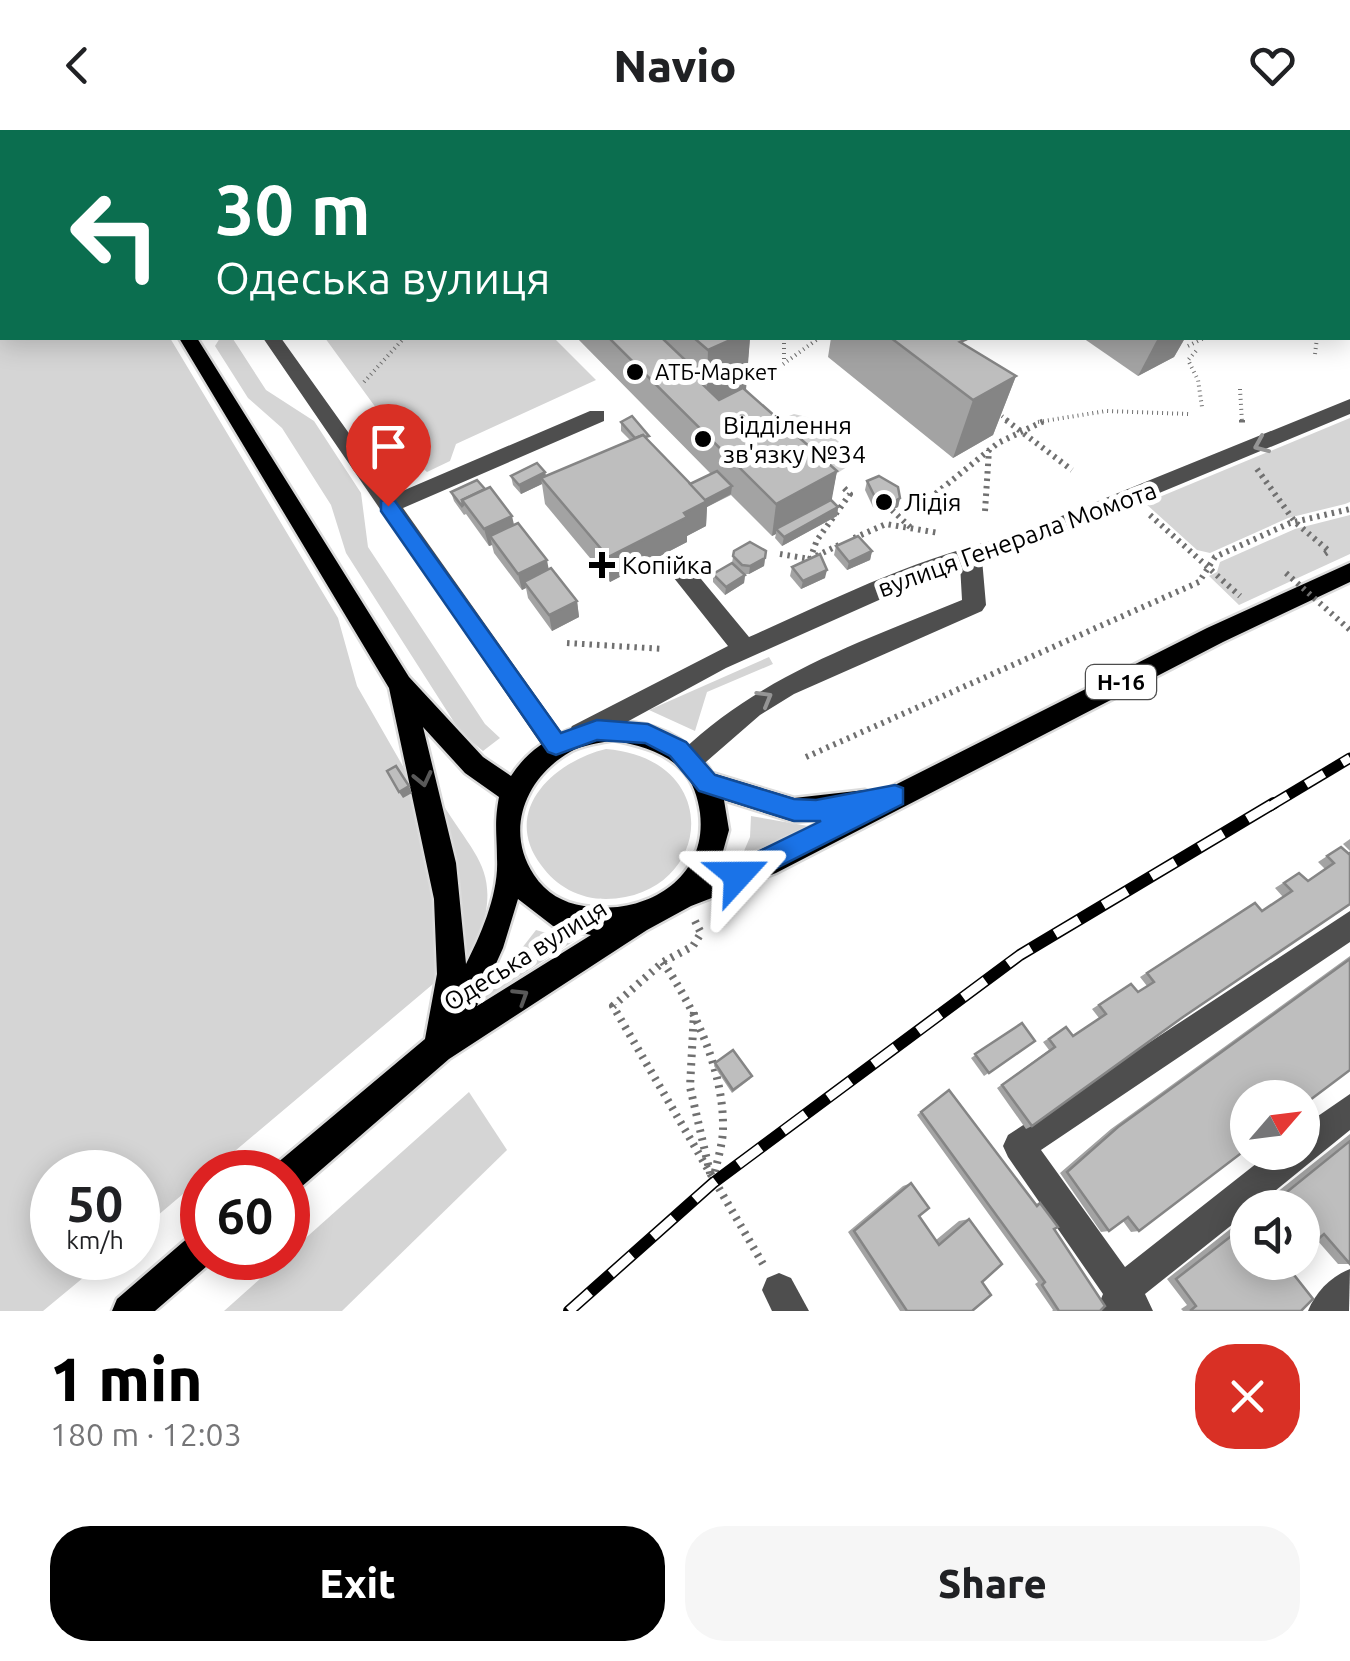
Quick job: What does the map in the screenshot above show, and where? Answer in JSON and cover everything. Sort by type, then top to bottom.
[{"type":"main road","points":[[189,340],[400,684],[474,764],[513,792],[504,827],[511,863]]},
{"type":"main road","name":"Н-16","points":[[511,863],[532,894],[565,916],[605,924],[646,917],[682,896],[766,864],[1214,635],[1350,572]]},
{"type":"main road","points":[[400,684],[430,808],[451,929],[452,964],[438,1048]]},
{"type":"main road","name":"Н-16","points":[[513,792],[531,764],[556,744],[581,734],[614,729],[648,734],[690,760],[708,784],[716,813],[715,844],[702,874],[682,896]]},
{"type":"main road","name":"Н-16","points":[[708,784],[794,810],[816,811],[895,796]]},
{"type":"main road","name":"Одеська вулиця","points":[[438,1048],[484,964],[506,902],[511,863]]},
{"type":"main road","name":"Одеська вулиця","points":[[310,1157],[438,1048],[646,917]]},
{"type":"main road","points":[[129,1311],[180,1267]]},
{"type":"street","points":[[273,340],[556,744]]},
{"type":"street","name":"вулиця Генерала Момота","points":[[581,734],[745,648],[970,552],[1016,543],[1350,406]]},
{"type":"street","points":[[388,506],[597,416]]},
{"type":"street","points":[[690,760],[718,728],[768,695],[974,604],[970,552]]},
{"type":"street","points":[[674,562],[745,648]]},
{"type":"street","points":[[1277,1170],[1123,1305],[1018,1146],[1350,925]]},
{"type":"street","points":[[1320,1134],[1350,1110]]},
{"type":"street","points":[[1325,1311],[1350,1286]]},
{"type":"path","points":[[364,382],[402,340]]},
{"type":"path","points":[[784,340],[784,363]]},
{"type":"path","points":[[771,373],[816,340]]},
{"type":"path","points":[[1188,346],[1200,340]]},
{"type":"path","points":[[1315,354],[1317,340]]},
{"type":"path","points":[[1196,351],[1188,360],[1198,380],[1202,407]]},
{"type":"path","points":[[1240,388],[1243,439]]},
{"type":"path","points":[[992,410],[1072,470]]},
{"type":"path","points":[[924,503],[989,449],[1020,430],[1074,416],[1188,414]]},
{"type":"path","points":[[985,511],[989,449]]},
{"type":"path","points":[[1250,460],[1296,522],[1329,551],[1315,558]]},
{"type":"path","points":[[810,560],[822,529],[845,508],[850,494],[841,485]]},
{"type":"path","points":[[1140,506],[1238,597],[1254,589]]},
{"type":"path","points":[[806,756],[1199,582],[1215,557],[1296,522],[1350,509]]},
{"type":"path","points":[[892,510],[912,528]]},
{"type":"path","points":[[780,554],[810,560],[886,524],[939,534]]},
{"type":"path","points":[[1270,581],[1300,566]]},
{"type":"path","points":[[1286,573],[1350,630]]},
{"type":"path","points":[[568,643],[664,649]]},
{"type":"path","points":[[682,896],[702,934],[693,946],[664,962],[613,1006],[785,1301]]},
{"type":"path","points":[[664,962],[694,1008],[723,1128],[713,1183]]},
{"type":"path","points":[[694,1008],[690,1087],[713,1183]]},
{"type":"shaded area","points":[[0,340],[171,340],[338,618],[357,686],[420,796],[440,800],[475,854],[487,883],[487,900],[477,947],[236,1150],[180,1150],[180,1197],[160,1213],[160,1150],[30,1150],[30,1280],[80,1280],[43,1311],[0,1311]]},
{"type":"shaded area","points":[[219,340],[234,340],[266,390],[314,421],[361,493],[368,547],[485,724],[500,738],[483,751],[461,733],[346,553],[331,505],[282,428],[248,398],[215,346]]},
{"type":"shaded area","points":[[326,340],[556,340],[596,380],[456,444],[450,461],[427,472],[414,460]]},
{"type":"shaded area","points":[[794,414],[811,418],[852,453],[853,463],[836,474],[779,420]]},
{"type":"shaded area","points":[[1350,418],[1350,502],[1288,518],[1210,553],[1197,550],[1145,503]]},
{"type":"shaded area","points":[[1350,515],[1350,554],[1239,605],[1209,576],[1217,572],[1220,562],[1295,529]]},
{"type":"shaded area","points":[[769,657],[773,664],[707,692],[695,731],[649,710]]},
{"type":"shaded area","points":[[606,749],[645,758],[672,776],[687,800],[691,827],[684,853],[668,876],[641,892],[606,899],[578,894],[554,879],[530,845],[527,825],[530,807],[552,776],[587,755]]},
{"type":"shaded area","points":[[751,816],[808,826],[741,858],[750,837]]},
{"type":"shaded area","points":[[536,930],[574,941],[480,1002]]},
{"type":"shaded area","points":[[469,1092],[507,1150],[342,1311],[224,1311],[259,1280],[310,1280],[310,1234]]},
{"type":"building","points":[[611,340],[664,340],[702,376],[697,379],[719,400],[743,388],[837,471],[776,504]]},
{"type":"building","points":[[696,340],[730,340],[708,350]]},
{"type":"building","points":[[894,340],[965,340],[960,342],[1016,376],[973,400]]},
{"type":"building","points":[[632,416],[649,436],[635,438],[621,422]]},
{"type":"building","points":[[643,435],[707,501],[684,513],[687,517],[608,557],[541,478]]},
{"type":"building","points":[[537,463],[545,472],[519,485],[511,476]]},
{"type":"building","points":[[717,471],[732,486],[705,500],[690,484]]},
{"type":"building","points":[[879,476],[898,487],[900,498],[890,504],[876,499],[867,481]]},
{"type":"building","points":[[477,480],[485,489],[462,500],[462,506],[451,492]]},
{"type":"building","points":[[490,487],[512,516],[484,529],[462,500]]},
{"type":"building","points":[[831,500],[838,507],[784,537],[776,529]]},
{"type":"building","points":[[518,523],[547,560],[518,574],[490,536]]},
{"type":"building","points":[[858,536],[872,551],[849,562],[836,546]]},
{"type":"building","points":[[750,542],[766,551],[765,558],[750,566],[742,565],[733,556],[734,551]]},
{"type":"building","points":[[820,554],[827,570],[803,581],[792,567]]},
{"type":"building","points":[[732,563],[745,575],[726,587],[713,574]]},
{"type":"building","points":[[551,568],[577,601],[549,615],[524,582]]},
{"type":"building","points":[[396,766],[409,786],[399,792],[387,771]]},
{"type":"building","points":[[1341,847],[1350,853],[1350,904],[1032,1126],[1002,1085],[1055,1047],[1049,1039],[1066,1027],[1073,1036],[1106,1014],[1099,1005],[1131,984],[1138,992],[1154,982],[1147,973],[1255,903],[1262,911],[1292,891],[1284,883],[1299,873],[1308,881],[1334,863],[1327,856]]},
{"type":"building","points":[[1350,959],[1350,1070],[1320,1092],[1320,1080],[1230,1080],[1230,1162],[1139,1231],[1128,1217],[1109,1231],[1067,1172],[1118,1127]]},
{"type":"building","points":[[1022,1023],[1035,1041],[989,1073],[975,1054]]},
{"type":"building","points":[[733,1050],[752,1076],[733,1090],[715,1063]]},
{"type":"building","points":[[949,1090],[1037,1206],[1040,1203],[1058,1227],[1054,1229],[1105,1306],[1100,1311],[1059,1311],[1042,1285],[1045,1282],[921,1112]]},
{"type":"building","points":[[1350,1141],[1350,1264],[1324,1234],[1320,1237],[1320,1190],[1289,1190],[1314,1170],[1320,1170],[1320,1165]]},
{"type":"building","points":[[911,1183],[929,1208],[919,1216],[939,1245],[969,1219],[1002,1264],[982,1282],[991,1295],[972,1311],[907,1311],[854,1231]]},
{"type":"building","points":[[1230,1237],[1230,1280],[1298,1280],[1313,1299],[1301,1311],[1192,1311],[1196,1306],[1176,1279]]},
{"type":"railway","points":[[1270,806],[1350,758]]},
{"type":"railway","points":[[569,1311],[713,1183],[1020,955],[1274,803]]},
{"type":"place","name":"АТБ-Маркет","points":[[635,372]]},
{"type":"place","name":"Відділення зв'язку №34","points":[[703,439]]},
{"type":"place","name":"Лідія","points":[[884,502]]},
{"type":"place","name":"Копійка","points":[[602,565]]},
{"type":"route","points":[[388,506],[556,744],[597,730],[648,734],[678,749],[708,784],[752,801],[794,810],[816,811],[895,796],[738,875]]}]
